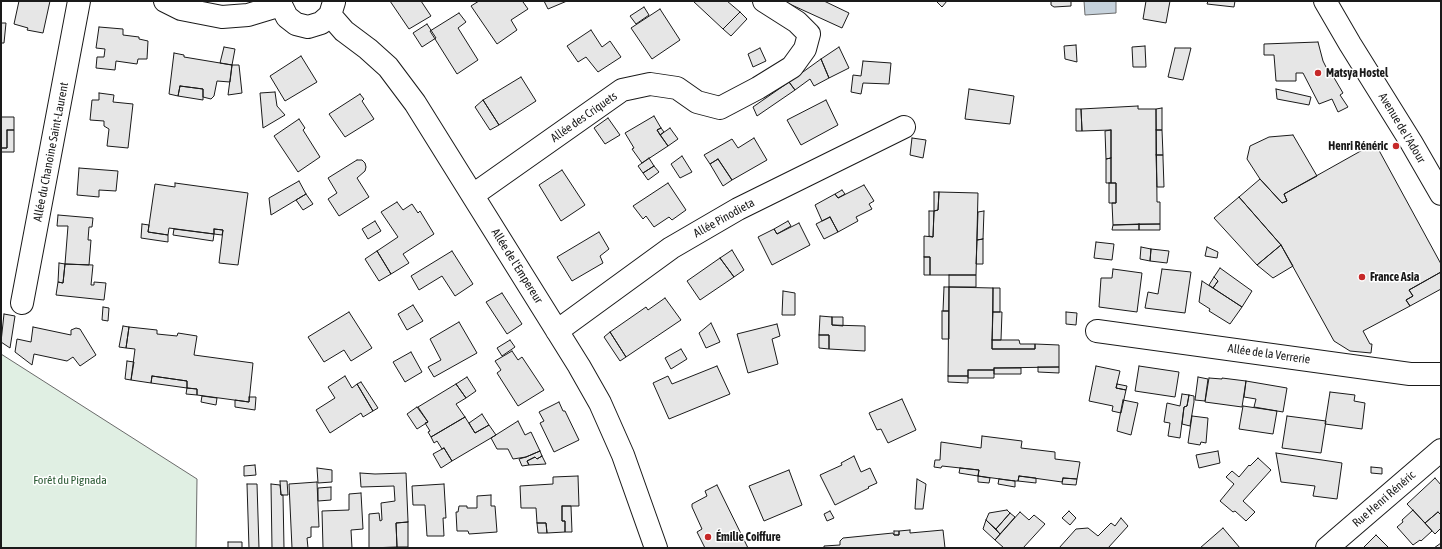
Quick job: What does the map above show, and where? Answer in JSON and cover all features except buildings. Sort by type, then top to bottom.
[{"type":"street","name":"Allée du Chanoine Saint-Laurent","points":[[22,303],[79,1]]},
{"type":"street","points":[[165,1],[181,8],[222,17],[248,15],[281,3],[286,17],[296,24],[308,27],[321,23],[332,8]]},
{"type":"street","name":"Allée des Criquets","points":[[473,195],[622,90],[650,84],[677,88],[697,102],[720,108],[758,88],[792,67],[805,49],[809,34],[797,22],[764,1]]},
{"type":"street","name":"Avenue de l'Adour","points":[[1325,1],[1441,194]]},
{"type":"street","name":"Allée de l'Empereur","points":[[332,8],[344,30],[388,67],[415,103],[579,366],[603,409],[623,455],[656,548]]},
{"type":"street","name":"Allée Pinodieta","points":[[557,332],[671,248],[738,209],[904,127]]},
{"type":"street","name":"Allée de la Verrerie","points":[[1096,331],[1410,374],[1441,374]]},
{"type":"street","name":"Rue Henri Rénéric","points":[[1327,548],[1441,450]]},
{"type":"green space","name":"Forêt du Pignada","points":[[1,354],[197,479],[196,548],[1,548]]},
{"type":"shaded area","points":[[1084,1],[1116,1],[1116,13],[1085,15]]},
{"type":"place","name":"Matsya Hostel","points":[[1318,73]]},
{"type":"place","name":"Henri Rénéric","points":[[1396,146]]},
{"type":"place","name":"France Asia","points":[[1362,277]]},
{"type":"place","name":"Émilie Coiffure","points":[[708,537]]}]
